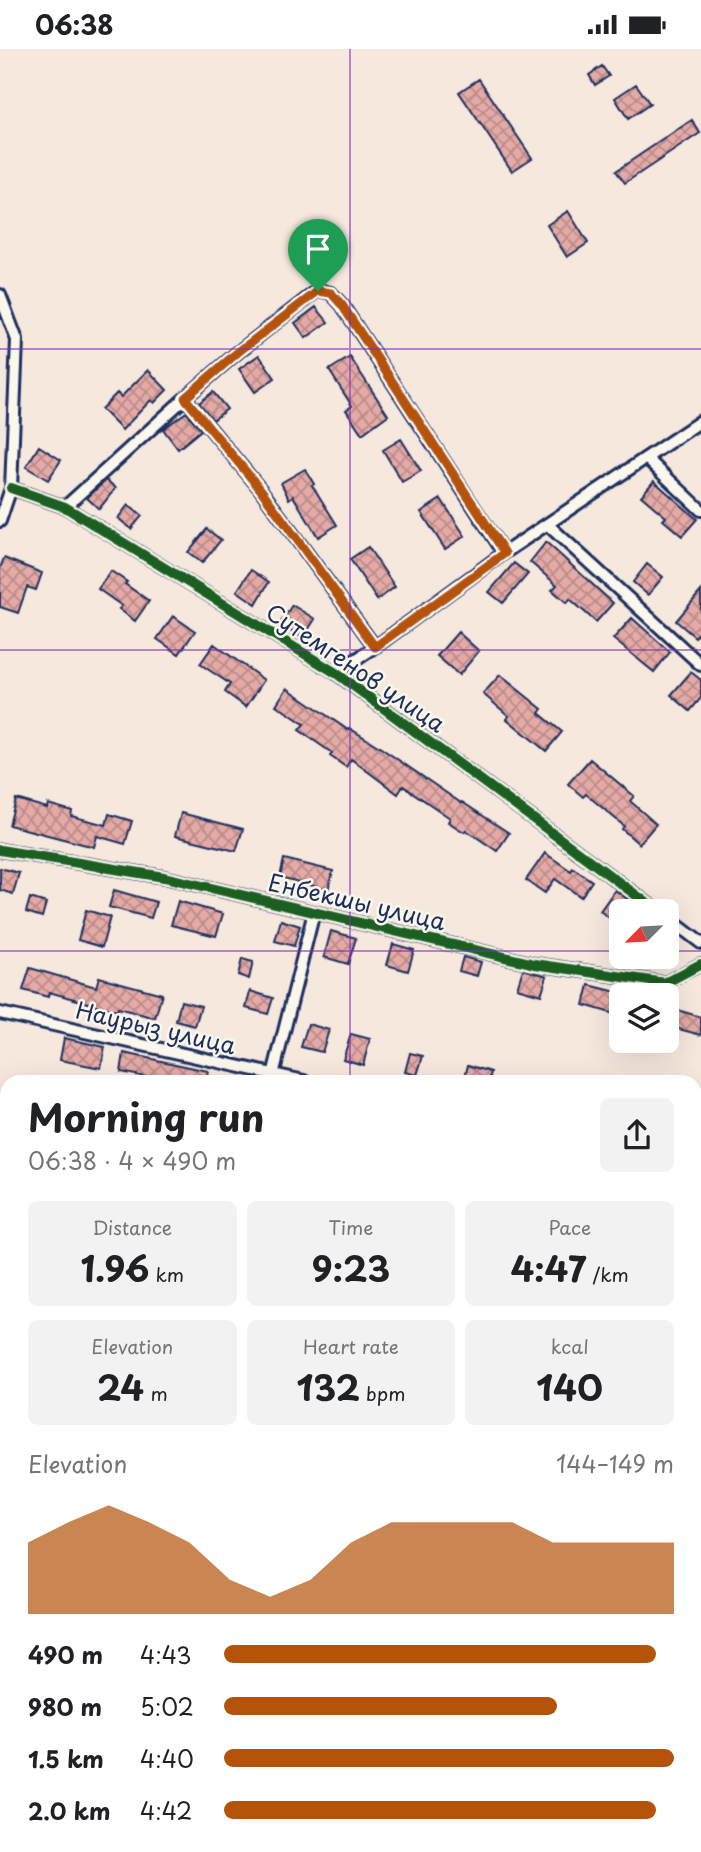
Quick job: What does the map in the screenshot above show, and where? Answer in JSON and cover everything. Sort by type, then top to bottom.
[{"type":"street","points":[[65,507],[238,352],[318,291],[331,293],[342,305],[505,553]]},
{"type":"street","points":[[0,295],[17,340],[11,488],[0,521]]},
{"type":"street","points":[[185,398],[261,490],[375,647]]},
{"type":"street","points":[[336,673],[547,524],[701,421]]},
{"type":"street","points":[[646,457],[701,510]]},
{"type":"street","name":"Сутемгенов улица","points":[[11,488],[65,507],[336,673],[641,899]]},
{"type":"street","points":[[547,524],[701,665]]},
{"type":"street","name":"Енбекшы улица","points":[[0,850],[164,877],[535,964],[665,983],[701,964]]},
{"type":"street","points":[[273,1075],[314,912]]},
{"type":"street","points":[[679,927],[701,943]]},
{"type":"street","name":"Наурыз улица","points":[[0,1013],[273,1075]]},
{"type":"building","points":[[602,66],[609,76],[595,85],[589,75]]},
{"type":"building","points":[[479,79],[532,158],[512,171],[459,92]]},
{"type":"building","points":[[636,84],[650,104],[628,119],[615,98]]},
{"type":"building","points":[[692,120],[700,133],[625,183],[616,171]]},
{"type":"building","points":[[568,211],[588,243],[567,257],[547,225]]},
{"type":"building","points":[[316,307],[328,322],[306,338],[295,323]]},
{"type":"building","points":[[259,355],[275,378],[255,392],[239,369]]},
{"type":"building","points":[[350,357],[388,415],[362,434],[346,410],[352,406],[329,370]]},
{"type":"building","points":[[148,370],[167,390],[154,403],[151,400],[122,430],[101,409],[117,393],[121,397]]},
{"type":"building","points":[[213,392],[227,409],[213,420],[199,403]]},
{"type":"building","points":[[185,413],[201,430],[178,449],[163,429]]},
{"type":"building","points":[[401,439],[421,471],[402,482],[383,450]]},
{"type":"building","points":[[39,446],[61,460],[48,480],[26,467]]},
{"type":"building","points":[[305,469],[337,525],[318,537],[293,496],[289,499],[281,483]]},
{"type":"building","points":[[106,480],[116,488],[99,509],[87,498]]},
{"type":"building","points":[[654,481],[697,519],[682,536],[663,520],[666,517],[641,496]]},
{"type":"building","points":[[441,499],[465,536],[445,549],[421,512]]},
{"type":"building","points":[[128,505],[142,516],[131,529],[118,518]]},
{"type":"building","points":[[207,529],[221,540],[202,563],[188,552]]},
{"type":"building","points":[[546,542],[613,603],[596,622],[570,599],[567,603],[552,590],[557,585],[530,562]]},
{"type":"building","points":[[368,547],[395,587],[377,600],[350,559]]},
{"type":"building","points":[[4,558],[42,573],[36,590],[27,587],[18,613],[0,607],[0,568]]},
{"type":"building","points":[[514,563],[528,574],[503,603],[489,592]]},
{"type":"building","points":[[647,564],[663,577],[648,595],[633,582]]},
{"type":"building","points":[[251,570],[269,582],[256,604],[237,591]]},
{"type":"building","points":[[111,571],[149,601],[135,621],[119,609],[122,606],[98,589]]},
{"type":"building","points":[[701,591],[701,630],[695,637],[676,621]]},
{"type":"building","points":[[292,605],[315,619],[303,638],[280,624]]},
{"type":"building","points":[[173,616],[195,631],[179,654],[157,639]]},
{"type":"building","points":[[632,618],[670,652],[654,672],[613,639]]},
{"type":"building","points":[[458,632],[479,651],[459,675],[437,656]]},
{"type":"building","points":[[214,644],[264,680],[246,707],[225,692],[230,684],[200,664]]},
{"type":"building","points":[[691,672],[701,680],[701,698],[690,711],[671,695]]},
{"type":"building","points":[[500,675],[542,709],[539,713],[562,732],[546,751],[507,719],[509,716],[483,694]]},
{"type":"building","points":[[287,688],[509,833],[497,851],[466,830],[464,832],[448,822],[450,818],[403,786],[398,794],[351,759],[346,767],[330,756],[332,753],[299,730],[304,724],[276,705]]},
{"type":"building","points":[[590,759],[634,796],[630,801],[656,824],[639,844],[622,829],[624,826],[586,794],[583,797],[568,784]]},
{"type":"building","points":[[16,799],[47,808],[48,804],[72,811],[71,816],[106,825],[109,814],[132,821],[125,844],[97,836],[94,847],[9,825]]},
{"type":"building","points":[[181,813],[243,829],[236,851],[175,836]]},
{"type":"building","points":[[545,853],[571,871],[573,868],[592,881],[581,897],[555,879],[545,893],[526,880]]},
{"type":"building","points":[[284,859],[333,871],[328,890],[280,877]]},
{"type":"building","points":[[0,868],[19,873],[13,894],[0,890]]},
{"type":"building","points":[[114,890],[156,902],[151,918],[109,907]]},
{"type":"building","points":[[615,890],[627,899],[609,899],[609,917],[600,911]]},
{"type":"building","points":[[30,898],[46,903],[42,917],[26,912]]},
{"type":"building","points":[[178,901],[223,914],[216,936],[171,925]]},
{"type":"building","points":[[86,910],[110,917],[102,947],[78,940]]},
{"type":"building","points":[[281,920],[300,926],[294,946],[275,941]]},
{"type":"building","points":[[331,931],[356,938],[348,964],[324,957]]},
{"type":"building","points":[[393,944],[414,950],[408,971],[387,965]]},
{"type":"building","points":[[463,957],[481,962],[477,976],[459,971]]},
{"type":"building","points":[[242,959],[253,962],[249,979],[238,975]]},
{"type":"building","points":[[30,968],[96,987],[99,977],[162,994],[155,1018],[118,1008],[117,1011],[49,992],[48,997],[23,990]]},
{"type":"building","points":[[523,969],[547,976],[541,995],[517,988]]},
{"type":"building","points":[[589,985],[609,990],[609,1012],[584,1005]]},
{"type":"building","points":[[250,991],[273,998],[268,1014],[246,1008]]},
{"type":"building","points":[[181,1001],[201,1006],[195,1026],[176,1021]]},
{"type":"building","points":[[679,1011],[701,1017],[701,1035],[679,1029]]},
{"type":"building","points":[[308,1024],[329,1030],[322,1052],[301,1047]]},
{"type":"building","points":[[351,1034],[370,1039],[363,1065],[343,1059]]},
{"type":"building","points":[[64,1038],[105,1047],[101,1068],[60,1060]]},
{"type":"building","points":[[124,1053],[208,1071],[207,1075],[136,1075],[121,1072]]},
{"type":"building","points":[[410,1053],[423,1056],[417,1075],[405,1072]]},
{"type":"building","points":[[468,1065],[491,1072],[490,1075],[466,1075]]},
{"type":"cycle path","points":[[11,488],[65,507],[336,673],[641,899]]},
{"type":"cycle path","points":[[0,850],[164,877],[535,964],[665,983],[701,964]]},
{"type":"route","points":[[318,291],[331,293],[342,305],[505,553],[375,647],[261,490],[185,398],[238,352],[304,299],[318,291]]}]
